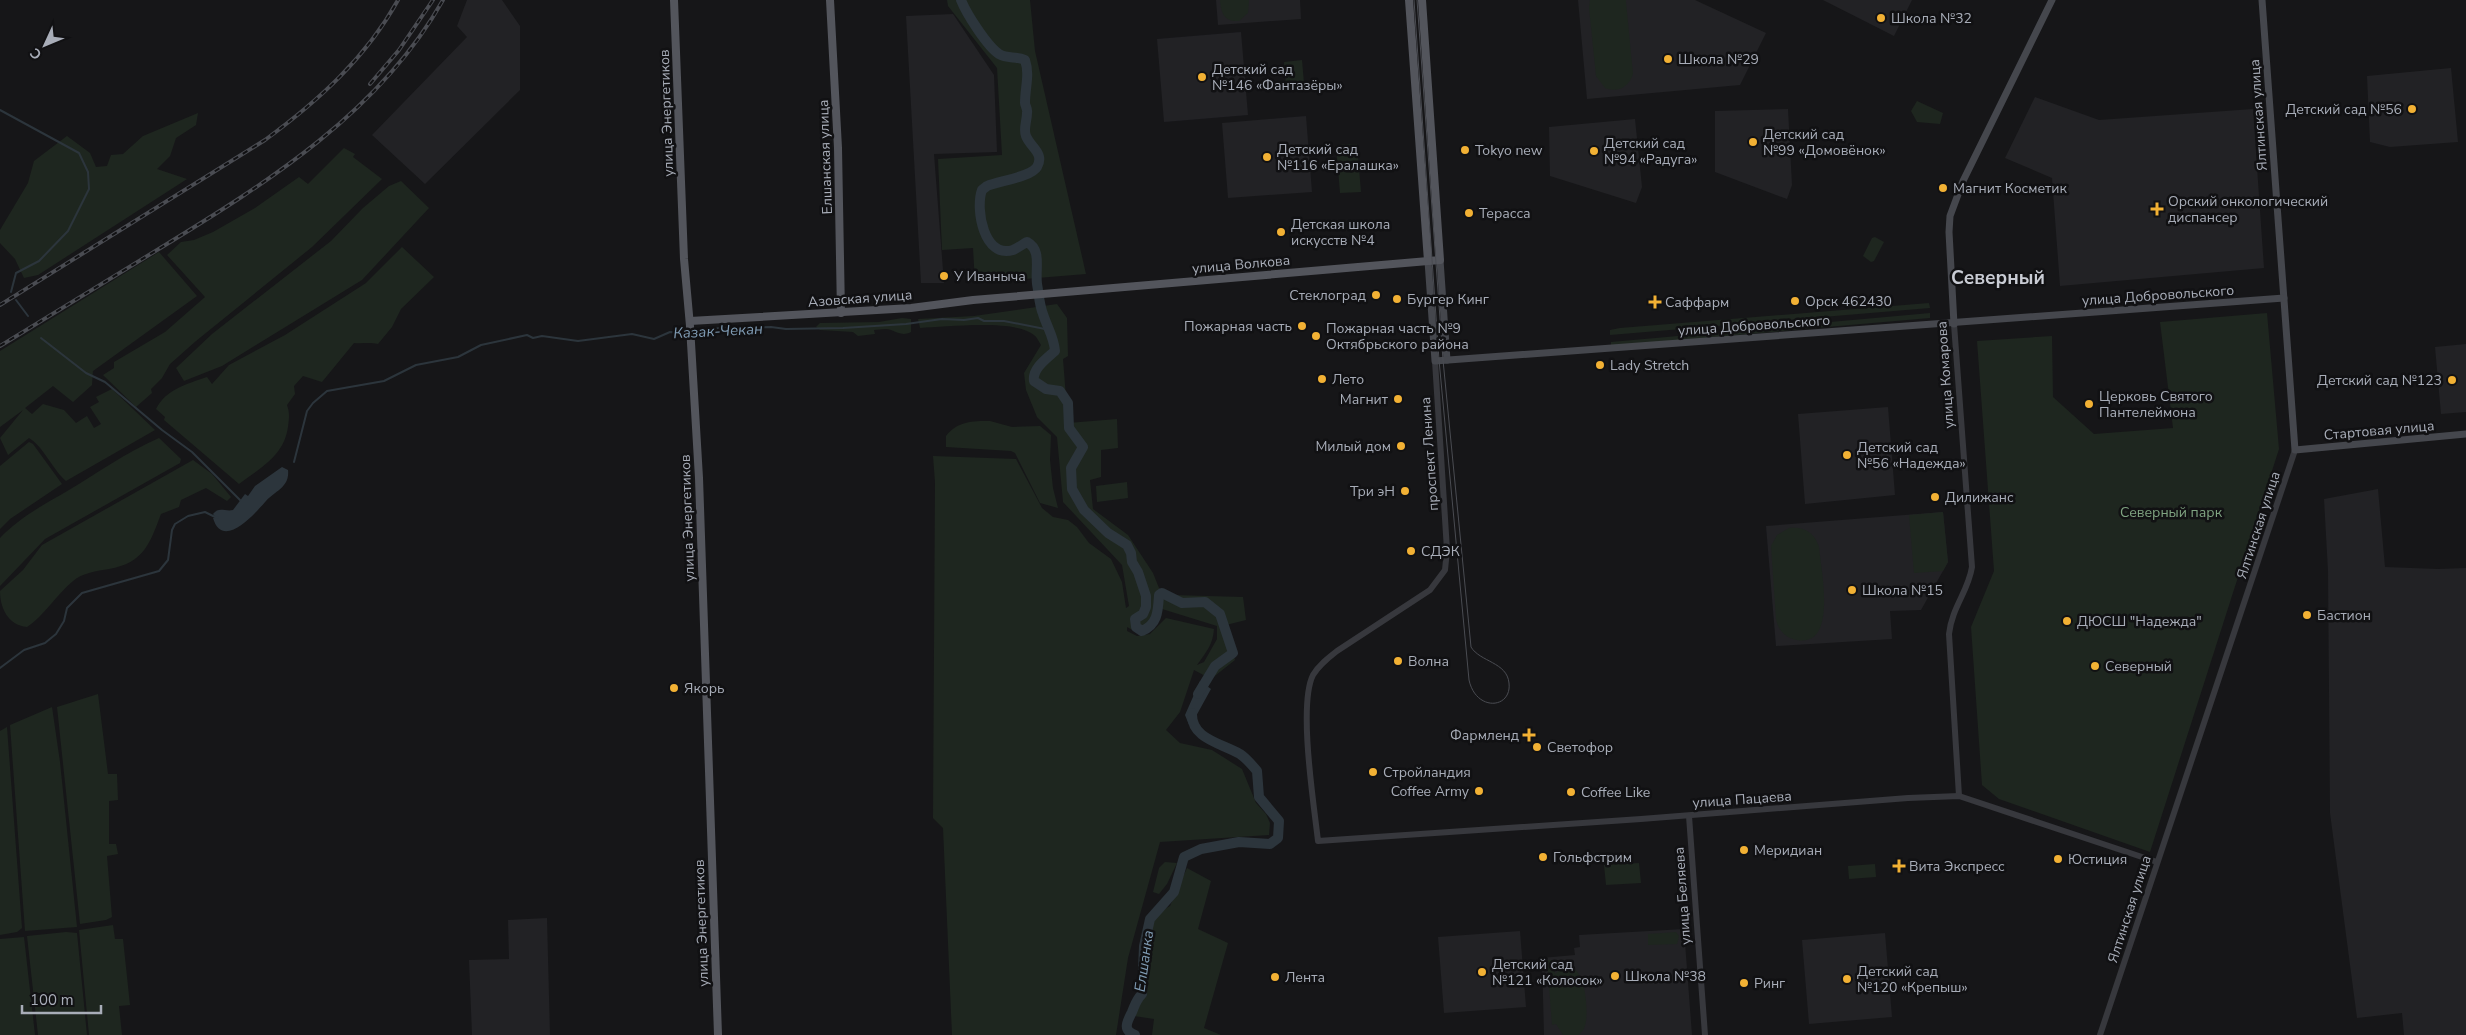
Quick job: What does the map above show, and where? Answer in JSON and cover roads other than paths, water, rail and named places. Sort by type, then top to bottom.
[{"type":"main road","name":"улица Энергетиков","points":[[674,0],[684,259],[690,324],[699,478],[718,1035]]},
{"type":"main road","name":"Елшанская улица","points":[[830,0],[838,148],[841,313]]},
{"type":"main road","name":"проспект Ленина","points":[[1409,0],[1435,361]]},
{"type":"main road","points":[[1422,0],[1447,360]]},
{"type":"main road","name":"улица Комарова","points":[[1954,324],[1949,232],[1950,216],[1963,181],[2052,0]]},
{"type":"main road","name":"Ялтинская улица","points":[[2262,0],[2295,450]]},
{"type":"main road","name":"улица Волкова","points":[[1030,295],[1440,260]]},
{"type":"main road","name":"Азовская улица","points":[[690,324],[911,308],[1030,295]]},
{"type":"main road","name":"улица Добровольского","points":[[1435,361],[1954,324],[2284,298]]},
{"type":"main road","name":"Стартовая улица","points":[[2295,450],[2466,434]]},
{"type":"street","name":"улица Комарова","points":[[1954,324],[1972,567],[1970,580],[1951,618],[1949,634],[1959,796]]},
{"type":"street","name":"проспект Ленина","points":[[1318,841],[1309,765],[1307,711],[1309,687],[1313,675],[1337,651],[1430,590],[1445,570],[1447,550],[1435,361]]},
{"type":"street","name":"Ялтинская улица","points":[[2100,1035],[2295,450]]},
{"type":"street","name":"улица Пацаева","points":[[1318,841],[1689,816],[1908,798],[1959,796],[2157,862]]},
{"type":"street","name":"улица Беляева","points":[[1689,816],[1705,1035]]},
{"type":"waterway","name":"Елшанка","points":[[961,0],[977,29],[994,50],[1002,56],[1025,60],[1026,65],[1025,103],[1027,112],[1025,133],[1038,154],[1039,162],[1037,167],[1028,173],[987,186],[982,190],[980,209],[984,230],[995,247],[1003,251],[1013,250],[1027,242],[1035,250],[1040,303],[1055,351],[1037,368],[1034,381],[1046,389],[1060,391],[1068,403],[1069,428],[1083,447],[1071,468],[1072,489],[1084,510],[1108,533],[1127,545],[1131,553],[1132,562],[1138,572],[1146,596],[1146,607],[1143,614],[1135,619],[1136,627],[1142,631],[1151,625],[1156,616],[1159,595],[1162,593],[1182,603],[1205,602],[1220,614],[1233,653],[1215,666],[1198,694]]},
{"type":"waterway","points":[[0,110],[79,153],[88,172],[89,189],[68,231],[39,261],[16,273],[11,292]]},
{"type":"waterway","points":[[16,300],[28,316]]},
{"type":"waterway","name":"Казак-Чекан","points":[[692,333],[719,328],[843,328],[906,324],[942,319],[964,320],[978,318],[984,321],[1004,321],[1050,330]]},
{"type":"waterway","name":"Казак-Чекан","points":[[294,462],[307,411],[327,391],[384,381],[416,365],[458,357],[481,345],[527,335],[533,338],[542,336],[578,341],[632,334],[654,339],[670,332],[687,333]]},
{"type":"waterway","points":[[41,338],[86,373],[105,382],[162,430],[192,452],[240,500]]},
{"type":"waterway","name":"Казак-Чекан","points":[[0,668],[24,650],[45,643],[56,634],[64,621],[67,608],[82,593],[159,571],[168,560],[172,530],[175,524],[188,516],[205,512],[218,517]]},
{"type":"waterway","name":"Елшанка","points":[[1135,1035],[1128,1031],[1127,1025],[1138,998],[1142,994],[1144,946],[1150,919],[1174,892],[1184,857],[1201,849],[1239,842],[1270,844],[1278,838],[1279,821],[1259,797],[1257,771],[1240,754],[1208,739],[1196,729],[1192,713]]},
{"type":"tram line","points":[[1414,0],[1439,360],[1469,680],[1479,698],[1493,703],[1500,702],[1505,698],[1509,683],[1507,676],[1498,666],[1480,656],[1471,647],[1443,360],[1417,0]]},
{"type":"railway","points":[[0,305],[265,140],[285,125],[322,94],[356,60],[398,0]]},
{"type":"railway","points":[[370,84],[399,50],[433,0]]},
{"type":"railway","points":[[0,346],[242,197],[319,141],[387,77],[417,40],[443,0]]},
{"type":"place","name":"Школа №32","points":[[1881,18]]},
{"type":"place","name":"Школа №29","points":[[1668,59]]},
{"type":"place","name":"Детский сад №146 «Фантазёры»","points":[[1202,77]]},
{"type":"place","name":"Детский сад №56","points":[[2412,109]]},
{"type":"place","name":"Детский сад №99 «Домовёнок»","points":[[1753,142]]},
{"type":"place","name":"Tokyo new","points":[[1465,150]]},
{"type":"place","name":"Детский сад №94 «Радуга»","points":[[1594,151]]},
{"type":"place","name":"Детский сад №116 «Ералашка»","points":[[1267,157]]},
{"type":"place","name":"Магнит Косметик","points":[[1943,188]]},
{"type":"place","name":"Орский онкологический диспансер","points":[[2157,209]]},
{"type":"place","name":"Терасса","points":[[1469,213]]},
{"type":"place","name":"Детская школа искусств №4","points":[[1281,232]]},
{"type":"place","name":"У Иваныча","points":[[944,276]]},
{"type":"place","name":"Стеклоград","points":[[1376,295]]},
{"type":"place","name":"Бургер Кинг","points":[[1397,299]]},
{"type":"place","name":"Орск 462430","points":[[1795,301]]},
{"type":"place","name":"Саффарм","points":[[1655,302]]},
{"type":"place","name":"Пожарная часть","points":[[1302,326]]},
{"type":"place","name":"Пожарная часть №9 Октябрьского района","points":[[1316,336]]},
{"type":"place","name":"Lady Stretch","points":[[1600,365]]},
{"type":"place","name":"Лето","points":[[1322,379]]},
{"type":"place","name":"Детский сад №123","points":[[2452,380]]},
{"type":"place","name":"Магнит","points":[[1398,399]]},
{"type":"place","name":"Церковь Святого Пантелеймона","points":[[2089,404]]},
{"type":"place","name":"Милый дом","points":[[1401,446]]},
{"type":"place","name":"Детский сад №56 «Надежда»","points":[[1847,455]]},
{"type":"place","name":"Три эН","points":[[1405,491]]},
{"type":"place","name":"Дилижанс","points":[[1935,497]]},
{"type":"place","name":"СДЭК","points":[[1411,551]]},
{"type":"place","name":"Школа №15","points":[[1852,590]]},
{"type":"place","name":"Бастион","points":[[2307,615]]},
{"type":"place","name":"ДЮСШ \"Надежда\"","points":[[2067,621]]},
{"type":"place","name":"Волна","points":[[1398,661]]},
{"type":"place","name":"Северный","points":[[2095,666]]},
{"type":"place","name":"Якорь","points":[[674,688]]},
{"type":"place","name":"Фармленд","points":[[1529,735]]},
{"type":"place","name":"Светофор","points":[[1537,747]]},
{"type":"place","name":"Стройландия","points":[[1373,772]]},
{"type":"place","name":"Coffee Army","points":[[1479,791]]},
{"type":"place","name":"Coffee Like","points":[[1571,792]]},
{"type":"place","name":"Меридиан","points":[[1744,850]]},
{"type":"place","name":"Гольфстрим","points":[[1543,857]]},
{"type":"place","name":"Юстиция","points":[[2058,859]]},
{"type":"place","name":"Вита Экспресс","points":[[1899,866]]},
{"type":"place","name":"Детский сад №121 «Колосок»","points":[[1482,972]]},
{"type":"place","name":"Школа №38","points":[[1615,976]]},
{"type":"place","name":"Лента","points":[[1275,977]]},
{"type":"place","name":"Детский сад №120 «Крепыш»","points":[[1847,979]]},
{"type":"place","name":"Ринг","points":[[1744,983]]},
{"type":"district","name":"Северный","points":[[1998,277]]},
{"type":"park label","name":"Северный парк","points":[[2171,512]]}]
